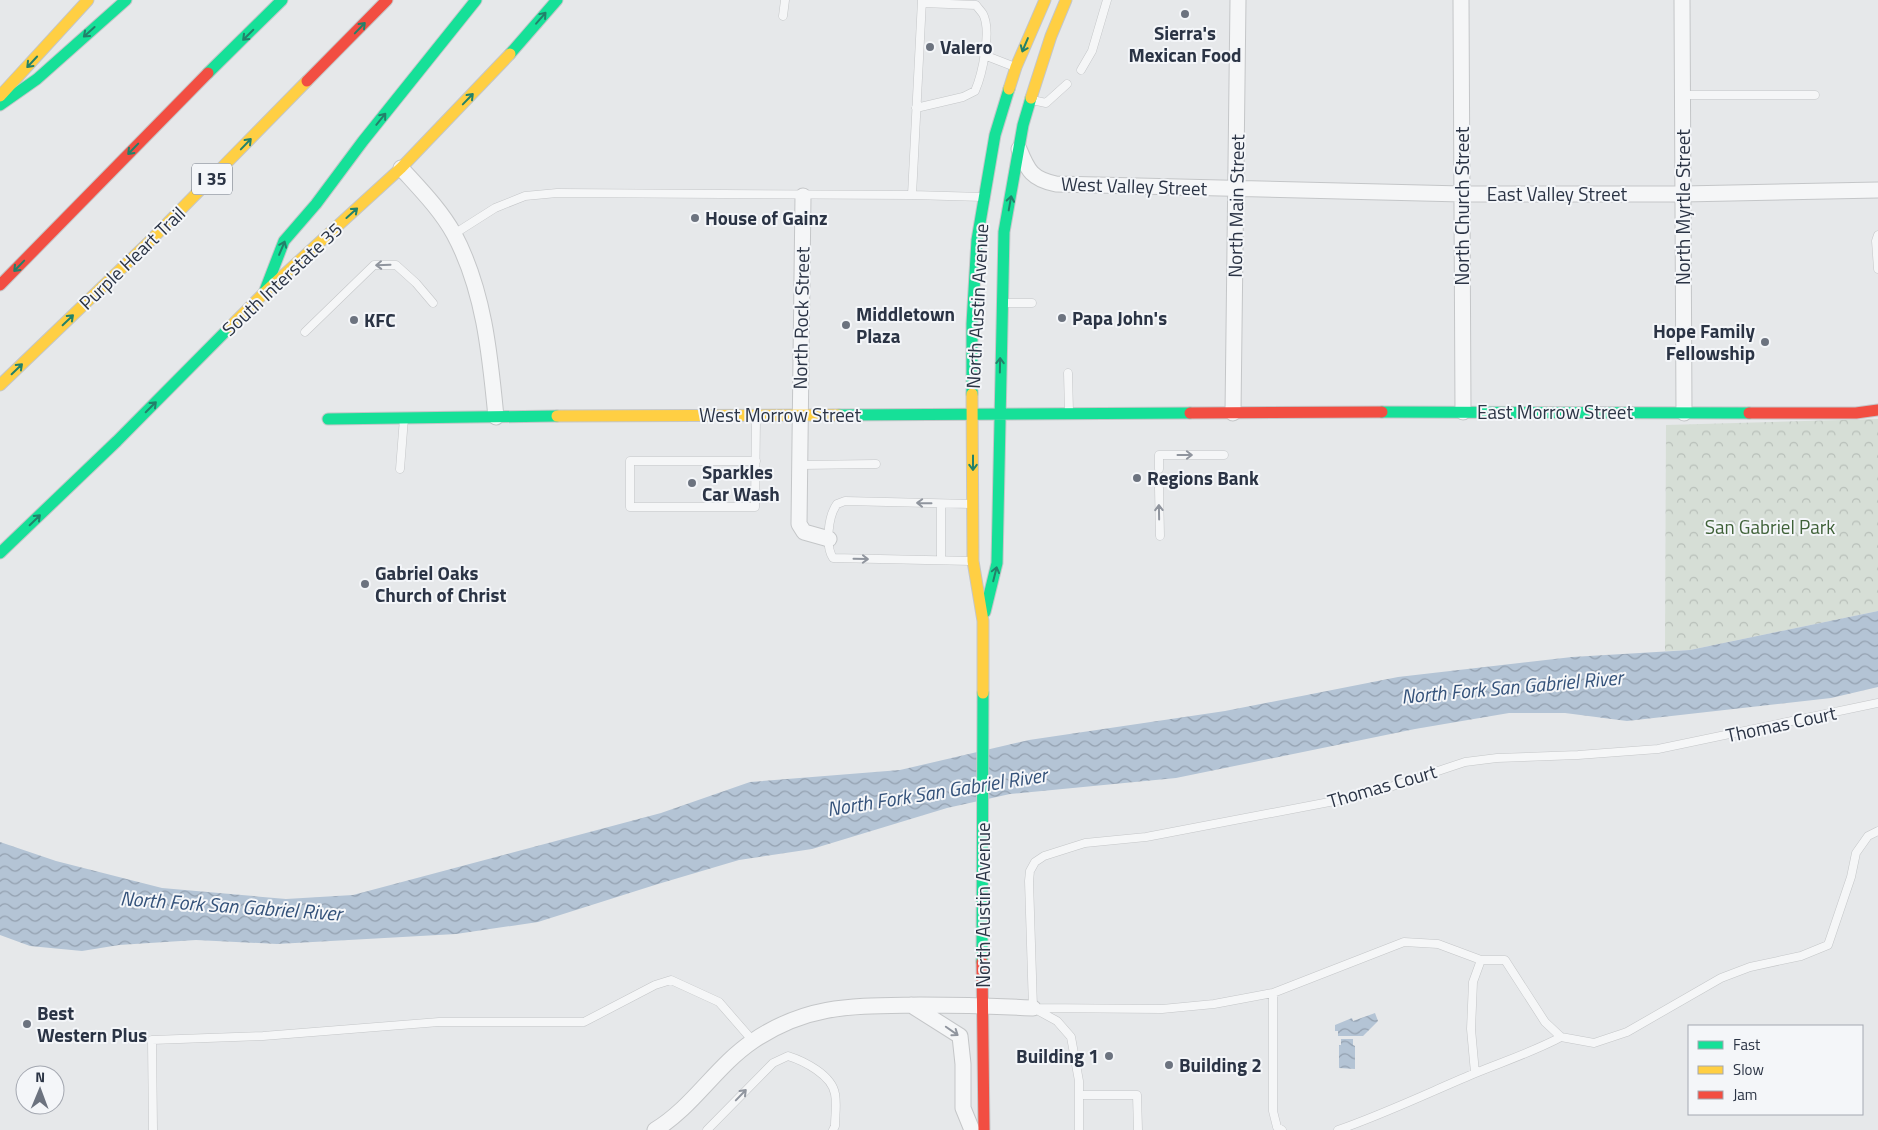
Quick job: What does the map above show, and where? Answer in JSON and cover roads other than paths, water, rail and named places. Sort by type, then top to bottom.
[{"type":"main road","points":[[0,96],[88,0]]},
{"type":"main road","points":[[0,105],[38,79],[126,0]]},
{"type":"main road","points":[[0,286],[151,130],[282,0]]},
{"type":"main road","name":"Purple Heart Trail","points":[[0,385],[147,244],[387,0]]},
{"type":"main road","points":[[264,293],[284,241],[316,204],[363,141],[476,0]]},
{"type":"main road","name":"South Interstate 35","points":[[0,553],[117,441],[264,293],[401,168],[497,69],[557,0]]},
{"type":"main road","name":"North Austin Avenue","points":[[983,621],[997,563],[1004,232],[1030,100],[1051,36],[1066,0]]},
{"type":"main road","name":"North Austin Avenue","points":[[984,1130],[982,941],[983,621],[973,561],[972,324],[977,240],[994,135],[1016,68],[1041,3]]},
{"type":"main road","name":"East Morrow Street","points":[[1233,413],[1856,413],[1878,410]]},
{"type":"main road","name":"West Morrow Street","points":[[328,419],[496,416],[1233,413]]},
{"type":"street","name":"North Main Street","points":[[1233,413],[1238,0]]},
{"type":"street","name":"North Church Street","points":[[1461,0],[1463,412]]},
{"type":"street","name":"North Myrtle Street","points":[[1682,0],[1684,413]]},
{"type":"street","name":"West Valley Street","points":[[1019,149],[1026,167],[1033,176],[1044,182],[1056,184],[1236,189]]},
{"type":"street","points":[[401,168],[433,204],[454,234],[474,280],[491,366],[496,416]]},
{"type":"street","name":"East Valley Street","points":[[1236,189],[1462,194],[1683,194],[1878,190]]},
{"type":"street","name":"North Rock Street","points":[[803,196],[800,524],[804,532],[829,539]]},
{"type":"street","points":[[664,1128],[737,1054],[753,1041],[783,1023],[812,1013],[842,1006],[984,1005],[1033,1008]]},
{"type":"street","points":[[911,1006],[960,1036],[963,1064],[963,1108],[972,1130]]},
{"type":"lane","points":[[783,16],[785,0]]},
{"type":"lane","points":[[1081,70],[1092,51],[1107,0]]},
{"type":"lane","points":[[912,195],[916,108],[922,1],[976,5],[984,16],[986,37],[980,79],[975,91],[962,97],[916,108]]},
{"type":"lane","points":[[984,55],[1016,68]]},
{"type":"lane","points":[[1030,100],[1046,103],[1067,84]]},
{"type":"lane","points":[[1683,95],[1814,94]]},
{"type":"lane","points":[[454,234],[495,208],[526,196],[557,193],[984,197]]},
{"type":"lane","points":[[1878,235],[1876,241],[1878,270]]},
{"type":"lane","points":[[305,332],[374,266],[396,265],[416,283],[433,303]]},
{"type":"lane","points":[[1002,303],[1032,303]]},
{"type":"lane","points":[[1068,373],[1069,414]]},
{"type":"lane","points":[[756,415],[756,462],[755,507],[630,507],[630,461],[756,462]]},
{"type":"lane","points":[[400,469],[404,417]]},
{"type":"lane","points":[[1159,468],[1159,455],[1224,455]]},
{"type":"lane","points":[[800,465],[876,464]]},
{"type":"lane","points":[[1159,488],[1160,536]]},
{"type":"lane","points":[[973,504],[845,501],[837,504],[833,509],[830,518],[829,539],[829,552],[833,558],[973,561]]},
{"type":"lane","points":[[941,504],[941,560]]},
{"type":"lane","name":"Thomas Court","points":[[1033,1008],[1029,881],[1030,871],[1035,862],[1044,856],[1086,843],[1146,837],[1366,795],[1466,762],[1497,758],[1578,755],[1658,748],[1878,703]]},
{"type":"lane","points":[[1033,1008],[1162,1008],[1214,1004],[1273,992],[1404,942],[1438,944],[1480,960],[1505,960],[1545,1022],[1561,1037],[1594,1043],[1627,1032],[1721,978],[1750,967],[1801,956],[1828,945],[1851,877],[1856,853],[1868,836],[1878,831]]},
{"type":"lane","points":[[1475,1074],[1471,1029],[1472,982],[1480,960]]},
{"type":"lane","points":[[153,1130],[152,1040],[264,1036],[439,1022],[584,1022],[654,985],[671,980],[719,1002],[753,1041]]},
{"type":"lane","points":[[1273,992],[1273,1111],[1277,1127],[1282,1130]]},
{"type":"lane","points":[[1033,1008],[1057,1021],[1071,1037],[1078,1081],[1079,1130]]},
{"type":"lane","points":[[1338,1130],[1538,1050],[1561,1037]]},
{"type":"lane","points":[[707,1130],[773,1062],[788,1056],[803,1062],[828,1079],[832,1085],[835,1094],[835,1126],[833,1130]]},
{"type":"lane","points":[[1079,1095],[1137,1095],[1138,1130]]},
{"type":"water","name":"North Fork San Gabriel River","points":[[1878,611],[1878,687],[1831,698],[1627,721],[1565,713],[1509,713],[1415,729],[1176,778],[1010,794],[947,808],[812,849],[739,860],[538,922],[456,934],[277,944],[196,940],[119,945],[82,951],[30,946],[0,935],[0,842],[56,861],[162,888],[286,899],[353,895],[661,813],[750,782],[900,770],[1029,740],[1225,711],[1398,677],[1572,657],[1690,650]]},
{"type":"water","points":[[1375,1013],[1378,1021],[1363,1036],[1338,1036],[1338,1031],[1335,1031],[1335,1025],[1352,1018],[1353,1021]]},
{"type":"water","points":[[1341,1039],[1353,1039],[1353,1045],[1355,1046],[1355,1069],[1339,1068],[1339,1045],[1341,1045]]},
{"type":"place","name":"Sierra's Mexican Food","points":[[1185,14]]},
{"type":"place","name":"Valero","points":[[930,47]]},
{"type":"place","name":"House of Gainz","points":[[695,218]]},
{"type":"place","name":"Papa John's","points":[[1062,318]]},
{"type":"place","name":"KFC","points":[[354,320]]},
{"type":"place","name":"Middletown Plaza","points":[[846,325]]},
{"type":"place","name":"Hope Family Fellowship","points":[[1765,342]]},
{"type":"place","name":"Regions Bank","points":[[1137,478]]},
{"type":"place","name":"Sparkles Car Wash","points":[[692,483]]},
{"type":"place","name":"Gabriel Oaks Church of Christ","points":[[365,584]]},
{"type":"place","name":"Best Western Plus","points":[[27,1024]]},
{"type":"place","name":"Building 1","points":[[1109,1056]]},
{"type":"place","name":"Building 2","points":[[1169,1065]]},
{"type":"park label","name":"San Gabriel Park","points":[[1770,527]]}]
